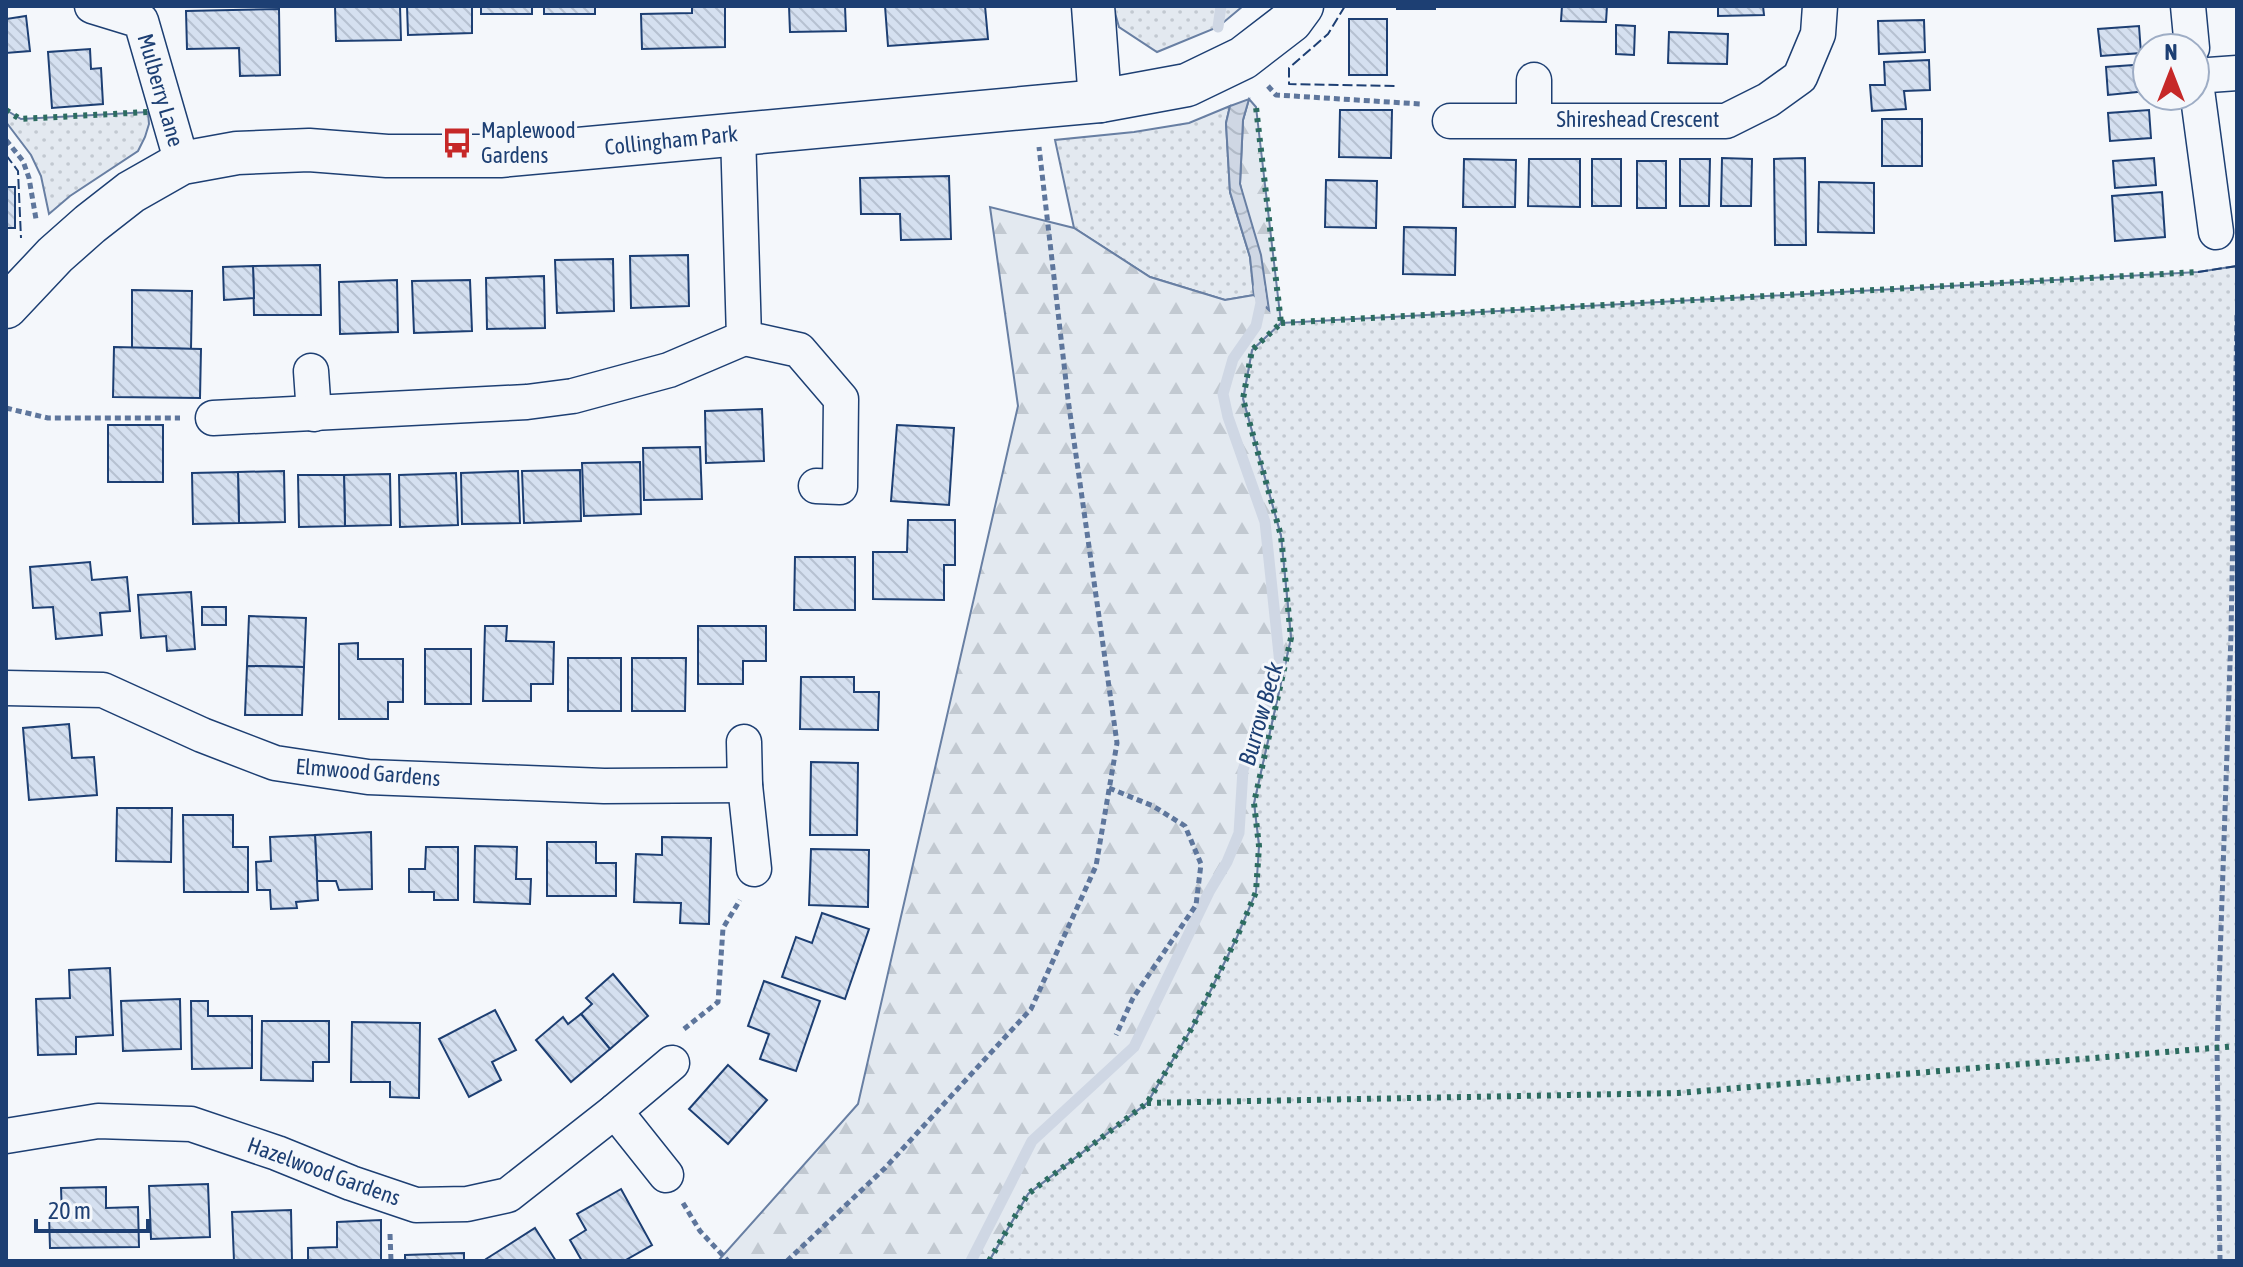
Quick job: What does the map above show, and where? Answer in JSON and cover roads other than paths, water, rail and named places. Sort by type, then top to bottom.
[{"type":"street","name":"Mulberry Lane","points":[[92,6],[150,14],[182,163]]},
{"type":"street","points":[[1093,6],[1100,101]]},
{"type":"street","name":"Collingham Park","points":[[6,307],[55,255],[90,224],[131,192],[182,163],[237,153],[309,150],[387,156],[500,156],[1100,101],[1187,85],[1243,58],[1291,21],[1302,6]]},
{"type":"street","name":"Shireshead Crescent","points":[[1450,121],[1726,121],[1768,100],[1800,77],[1818,34],[1820,6]]},
{"type":"street","points":[[2188,6],[2190,32]]},
{"type":"street","points":[[2211,74],[2237,73]]},
{"type":"street","name":"Shireshead Crescent","points":[[1534,80],[1534,120]]},
{"type":"street","points":[[2200,112],[2216,232]]},
{"type":"street","points":[[738,133],[744,338]]},
{"type":"street","points":[[213,418],[527,402],[573,396],[669,370],[744,338],[799,350],[841,399],[840,487],[816,486]]},
{"type":"street","points":[[311,371],[314,414]]},
{"type":"street","name":"Elmwood Gardens","points":[[6,688],[103,690],[202,735],[275,763],[368,777],[604,786],[745,785]]},
{"type":"street","points":[[744,742],[754,869]]},
{"type":"street","name":"Hazelwood Gardens","points":[[6,1136],[98,1121],[191,1124],[416,1205],[467,1204],[508,1195],[672,1063]]},
{"type":"street","points":[[615,1111],[666,1175]]},
{"type":"water","points":[[1249,99],[1243,120],[1240,184],[1261,255],[1269,310],[1254,295],[1250,257],[1230,192],[1226,123],[1230,106]]},
{"type":"waterway","name":"Burrow Beck","points":[[1218,27],[1221,6]]},
{"type":"waterway","name":"Burrow Beck","points":[[971,1261],[1032,1141],[1134,1047],[1239,833],[1243,770],[1280,664],[1265,522],[1228,417],[1223,394],[1233,359],[1256,326],[1261,303],[1259,287]]},
{"type":"place","name":"Maplewood Gardens","points":[[457,143]]}]
